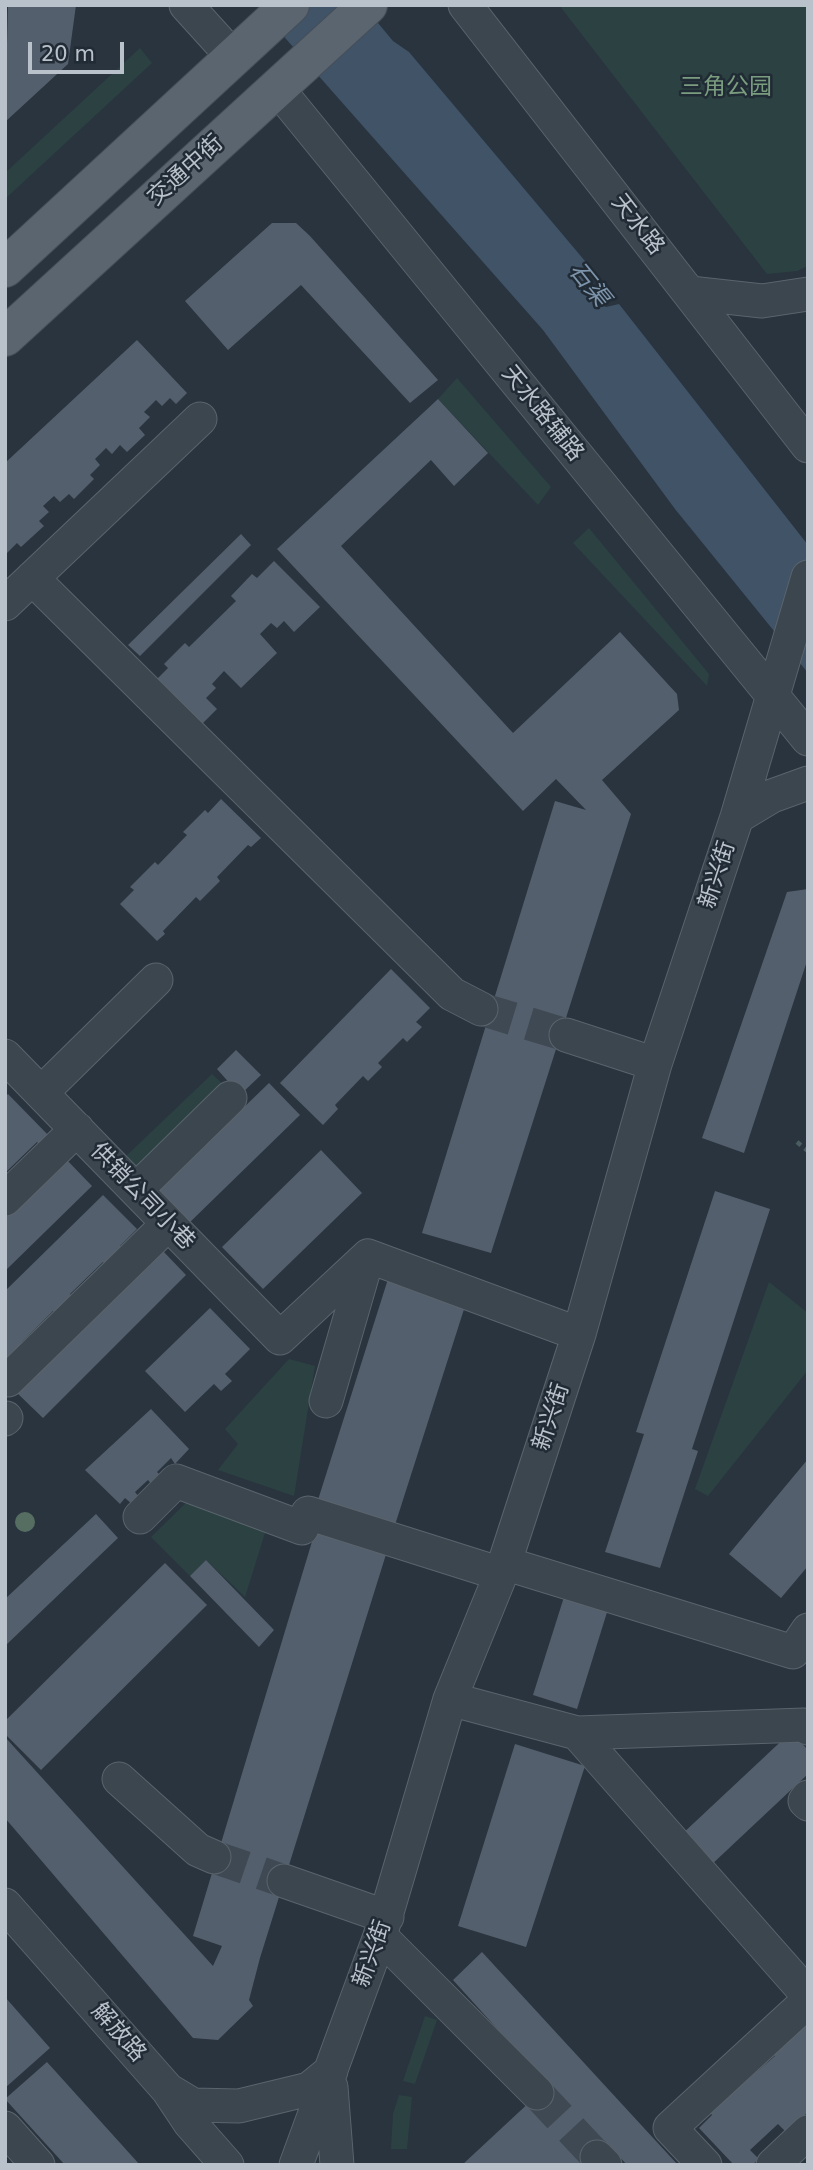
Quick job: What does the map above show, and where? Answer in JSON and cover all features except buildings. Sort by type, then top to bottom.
[{"type":"main road","name":"交通中街","points":[[5,337],[368,5]]},
{"type":"main road","points":[[5,268],[278,17]]},
{"type":"street","points":[[186,5],[234,58]]},
{"type":"street","name":"天水路","points":[[465,5],[808,446]]},
{"type":"street","name":"天水路辅路","points":[[288,78],[772,697],[808,739]]},
{"type":"street","points":[[690,293],[762,301],[808,295]]},
{"type":"street","points":[[5,604],[200,419]]},
{"type":"street","name":"新兴街","points":[[296,2165],[384,1927],[450,1699],[503,1568],[579,1334],[655,1064],[737,817],[781,660],[808,577]]},
{"type":"street","points":[[32,578],[452,993],[481,1009]]},
{"type":"street","points":[[737,817],[772,796],[808,783]]},
{"type":"street","points":[[41,1093],[156,980]]},
{"type":"street","points":[[566,1035],[655,1064]]},
{"type":"street","name":"供销公司小巷","points":[[5,1056],[280,1338],[368,1256]]},
{"type":"street","points":[[136,1190],[230,1098]]},
{"type":"street","points":[[5,1199],[77,1129]]},
{"type":"street","points":[[8,1380],[168,1224]]},
{"type":"street","points":[[326,1401],[368,1256],[579,1334]]},
{"type":"street","points":[[140,1517],[176,1481],[302,1528],[308,1513],[793,1652],[808,1630]]},
{"type":"street","points":[[450,1699],[577,1733],[804,1725],[808,1728]]},
{"type":"street","points":[[577,1733],[808,1994]]},
{"type":"street","points":[[119,1779],[198,1850],[214,1857]]},
{"type":"street","points":[[808,1797],[805,1801],[808,1804]]},
{"type":"street","points":[[284,1881],[384,1927],[537,2093]]},
{"type":"street","name":"解放路","points":[[5,1905],[167,2090],[190,2123],[227,2165]]},
{"type":"street","points":[[705,2165],[670,2128],[808,2001]]},
{"type":"street","points":[[167,2090],[193,2105],[239,2106],[309,2089],[331,2071]]},
{"type":"street","points":[[331,2071],[337,2165]]},
{"type":"street","points":[[190,2123],[205,2165]]},
{"type":"street","points":[[5,2128],[38,2165]]},
{"type":"street","points":[[773,2165],[808,2132]]},
{"type":"path","points":[[797,1142],[808,1151]]},
{"type":"green space","name":"三角公园","points":[[559,5],[808,5],[808,266],[797,271],[767,274]]},
{"type":"green space","points":[[140,48],[152,63],[5,199],[5,173]]},
{"type":"green space","points":[[457,378],[551,487],[538,505],[438,399]]},
{"type":"green space","points":[[589,528],[709,674],[707,686],[573,543]]},
{"type":"green space","points":[[212,1074],[226,1087],[138,1174],[123,1159]]},
{"type":"green space","points":[[769,1282],[808,1313],[808,1370],[708,1496],[695,1489]]},
{"type":"green space","points":[[289,1359],[315,1366],[294,1496],[218,1470],[238,1444],[225,1429]]},
{"type":"green space","points":[[200,1489],[270,1517],[245,1597],[206,1560],[190,1576],[151,1537]]},
{"type":"green space","points":[[425,2016],[437,2020],[415,2084],[403,2081]]},
{"type":"green space","points":[[399,2095],[412,2097],[407,2149],[391,2149],[393,2114]]},
{"type":"water","points":[[256,5],[363,5],[393,41],[409,52],[590,267],[584,281],[588,297],[606,307],[619,304],[808,545],[808,673],[675,509],[543,330]]},
{"type":"tunnel","points":[[481,1009],[566,1035]]},
{"type":"tunnel","points":[[214,1857],[284,1881]]},
{"type":"tunnel","points":[[537,2093],[597,2157]]},
{"type":"water label","name":"石渠","points":[[588,285]]}]
